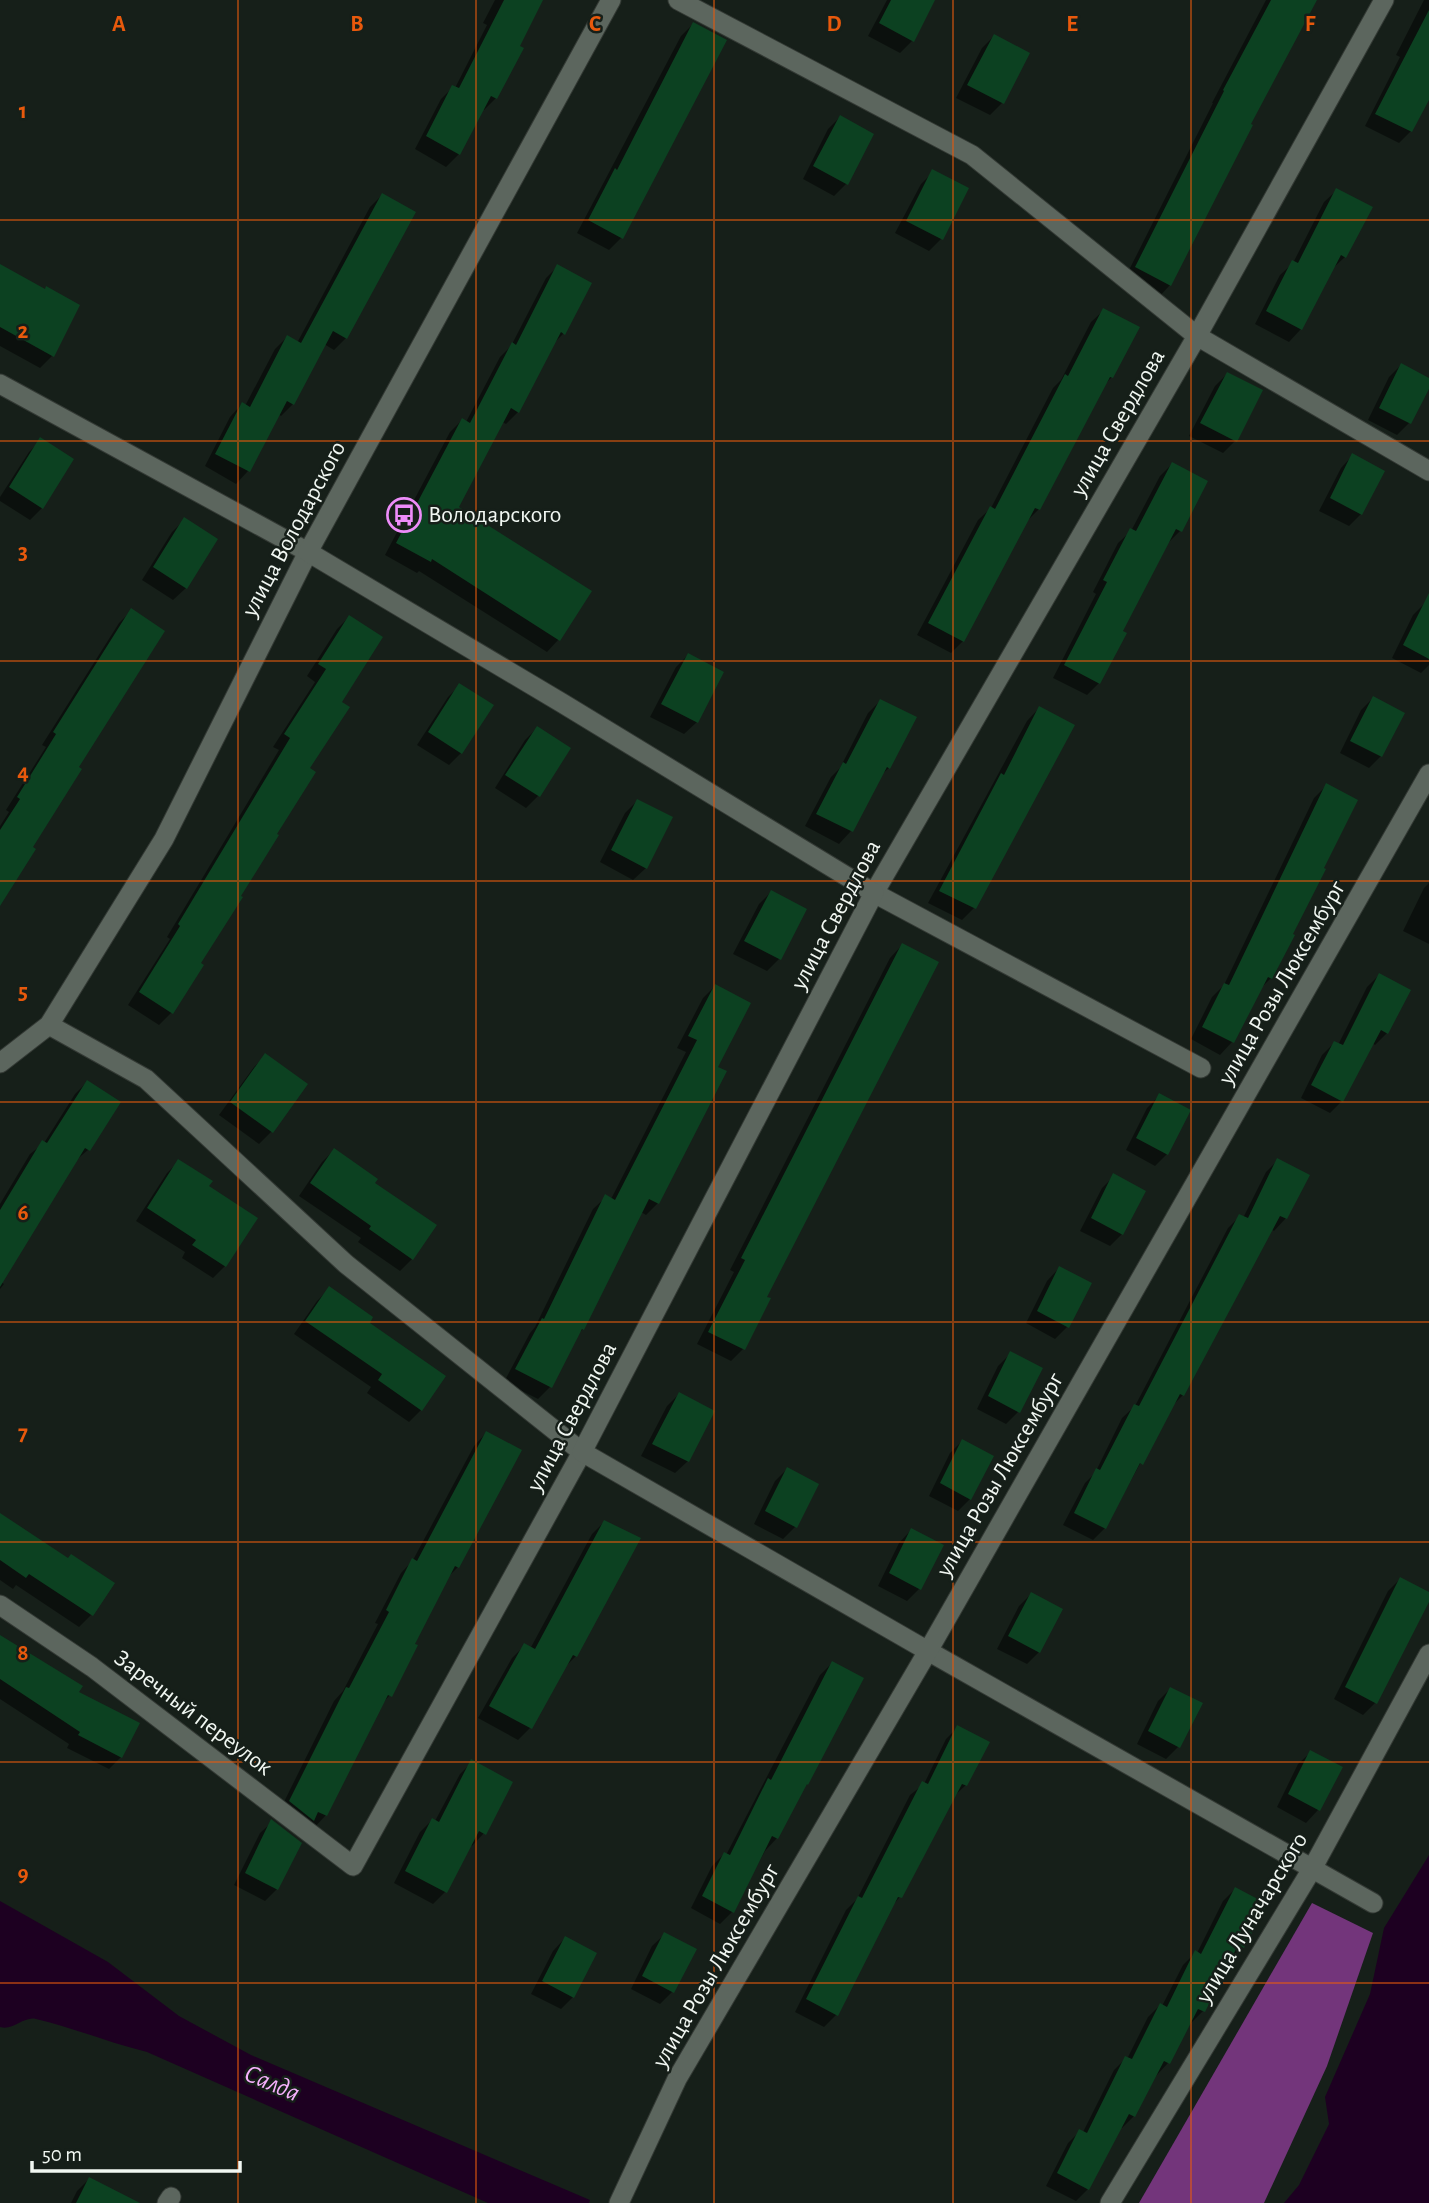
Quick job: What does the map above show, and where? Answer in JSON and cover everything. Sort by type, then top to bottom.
[{"type":"street","name":"улица Володарского","points":[[0,1063],[49,1025],[164,839],[308,552],[611,0]]},
{"type":"street","points":[[678,0],[972,155],[1197,337],[1429,471]]},
{"type":"street","name":"улица Свердлова","points":[[353,1866],[582,1452],[874,893],[1197,337],[1384,0]]},
{"type":"street","points":[[0,384],[308,552],[874,893],[1201,1068]]},
{"type":"street","name":"улица Розы Люксембург","points":[[619,2203],[677,2079],[928,1651],[1429,774]]},
{"type":"street","points":[[49,1025],[146,1079],[346,1265],[582,1452],[1373,1903]]},
{"type":"street","name":"Заречный переулок","points":[[0,1605],[92,1667],[353,1866]]},
{"type":"street","name":"улица Луначарского","points":[[1110,2203],[1311,1869],[1429,1654]]},
{"type":"shaded area","points":[[1312,1903],[1373,1933],[1327,2066],[1264,2203],[1139,2203]]},
{"type":"water","points":[[1429,1855],[1429,2203],[1284,2203],[1299,2185],[1329,2124],[1325,2097],[1370,1994],[1384,1928]]},
{"type":"water","name":"Салда","points":[[0,1901],[108,1962],[179,2016],[251,2055],[590,2200],[589,2203],[488,2203],[147,2052],[36,2019],[0,2027]]},
{"type":"building","points":[[504,0],[543,0],[520,46],[524,48],[497,99],[491,96],[460,155],[426,136],[452,85],[459,88]]},
{"type":"building","points":[[891,0],[935,0],[914,42],[879,23]]},
{"type":"building","points":[[1271,0],[1317,0],[1251,124],[1253,125],[1171,286],[1135,267]]},
{"type":"building","points":[[1429,10],[1429,100],[1412,132],[1375,114]]},
{"type":"building","points":[[693,22],[727,40],[623,239],[588,220],[615,168],[617,170]]},
{"type":"building","points":[[994,34],[1030,53],[1004,104],[967,85]]},
{"type":"building","points":[[840,115],[874,134],[848,185],[813,166]]},
{"type":"building","points":[[932,169],[969,188],[943,240],[906,221]]},
{"type":"building","points":[[1336,188],[1373,207],[1346,258],[1341,255],[1302,330],[1266,311],[1292,260],[1298,263]]},
{"type":"building","points":[[382,193],[416,212],[347,339],[333,331],[294,405],[287,401],[250,472],[215,454],[242,402],[250,407],[287,335],[301,343]]},
{"type":"building","points":[[0,264],[80,305],[54,357],[0,327]]},
{"type":"building","points":[[557,264],[592,283],[565,335],[561,332],[519,413],[511,408],[459,507],[592,591],[560,641],[432,559],[431,562],[396,543],[462,418],[470,423],[512,342],[516,345]]},
{"type":"building","points":[[1103,308],[1140,327],[1113,378],[1110,377],[1040,510],[1035,508],[964,642],[928,623],[990,506],[995,509],[1065,374],[1068,376]]},
{"type":"building","points":[[1401,363],[1429,378],[1429,389],[1411,424],[1379,408]]},
{"type":"building","points":[[1227,372],[1263,390],[1237,442],[1200,423]]},
{"type":"building","points":[[40,437],[74,459],[43,509],[9,487]]},
{"type":"building","points":[[1352,453],[1385,471],[1362,515],[1330,498]]},
{"type":"building","points":[[1172,462],[1208,481],[1182,532],[1176,529],[1123,631],[1127,633],[1100,684],[1064,665],[1107,582],[1103,580],[1130,528],[1136,531]]},
{"type":"building","points":[[184,517],[218,539],[187,589],[153,567]]},
{"type":"building","points":[[1429,593],[1429,659],[1403,645]]},
{"type":"building","points":[[131,608],[165,631],[79,767],[82,769],[0,906],[0,830],[56,734],[53,732]]},
{"type":"building","points":[[349,615],[383,637],[342,702],[350,707],[310,768],[316,772],[173,1014],[139,992],[290,738],[284,734],[326,669],[318,664]]},
{"type":"building","points":[[688,653],[724,672],[698,723],[661,704]]},
{"type":"building","points":[[459,683],[494,705],[462,754],[428,732]]},
{"type":"building","points":[[1373,696],[1405,713],[1382,757],[1350,741]]},
{"type":"building","points":[[880,699],[917,717],[853,832],[816,814]]},
{"type":"building","points":[[1039,706],[1075,725],[976,909],[939,891]]},
{"type":"building","points":[[537,726],[571,748],[540,797],[505,775]]},
{"type":"building","points":[[1326,783],[1358,800],[1293,934],[1295,935],[1272,979],[1268,977],[1234,1043],[1202,1027],[1224,983],[1229,985]]},
{"type":"building","points":[[637,799],[673,817],[647,869],[611,850]]},
{"type":"building","points":[[771,890],[807,909],[781,960],[744,941]]},
{"type":"building","points":[[902,943],[939,962],[767,1297],[771,1298],[745,1350],[708,1332],[745,1260],[741,1258]]},
{"type":"building","points":[[1379,973],[1411,990],[1388,1034],[1381,1030],[1343,1102],[1311,1085],[1334,1041],[1343,1045]]},
{"type":"building","points":[[715,984],[751,1003],[718,1067],[727,1071],[659,1204],[649,1199],[552,1388],[515,1369],[542,1318],[544,1319],[605,1194],[615,1200],[697,1040],[688,1036]]},
{"type":"building","points":[[265,1053],[308,1084],[273,1133],[230,1102]]},
{"type":"building","points":[[87,1080],[121,1102],[90,1151],[85,1148],[0,1287],[0,1210],[42,1140],[47,1143]]},
{"type":"building","points":[[1159,1093],[1191,1110],[1168,1155],[1136,1138]]},
{"type":"building","points":[[334,1148],[378,1179],[375,1183],[437,1225],[413,1260],[310,1183]]},
{"type":"building","points":[[1277,1158],[1310,1175],[1287,1219],[1280,1216],[1184,1396],[1180,1394],[1106,1529],[1074,1513],[1096,1468],[1100,1470],[1134,1404],[1139,1406],[1239,1214],[1248,1218]]},
{"type":"building","points":[[178,1159],[213,1181],[209,1186],[258,1218],[226,1267],[192,1245],[196,1240],[147,1208]]},
{"type":"building","points":[[1113,1173],[1146,1191],[1123,1235],[1091,1218]]},
{"type":"building","points":[[1059,1266],[1092,1283],[1069,1328],[1037,1311]]},
{"type":"building","points":[[329,1286],[373,1317],[370,1323],[446,1376],[422,1411],[378,1380],[382,1374],[305,1321]]},
{"type":"building","points":[[1010,1351],[1043,1368],[1020,1413],[988,1396]]},
{"type":"building","points":[[679,1392],[715,1411],[689,1462],[652,1444]]},
{"type":"building","points":[[486,1431],[522,1450],[459,1568],[455,1566],[415,1644],[418,1645],[392,1697],[388,1695],[327,1816],[318,1812],[314,1821],[289,1801],[346,1687],[349,1688],[389,1612],[386,1610],[412,1558],[417,1561]]},
{"type":"building","points":[[962,1439],[994,1456],[971,1500],[940,1483]]},
{"type":"building","points":[[787,1467],[819,1484],[797,1528],[765,1511]]},
{"type":"building","points":[[0,1513],[68,1558],[71,1554],[115,1583],[93,1616],[29,1574],[26,1578],[0,1560]]},
{"type":"building","points":[[604,1520],[641,1538],[577,1657],[573,1655],[532,1729],[489,1706],[524,1643],[535,1649]]},
{"type":"building","points":[[911,1528],[944,1545],[921,1590],[889,1573]]},
{"type":"building","points":[[1400,1577],[1429,1592],[1429,1602],[1377,1704],[1345,1687]]},
{"type":"building","points":[[1031,1592],[1063,1609],[1040,1653],[1008,1636]]},
{"type":"building","points":[[0,1635],[83,1686],[79,1692],[140,1723],[122,1758],[78,1735],[80,1732],[0,1679]]},
{"type":"building","points":[[832,1661],[864,1678],[778,1839],[772,1836],[734,1913],[702,1896],[724,1852],[730,1855],[768,1778],[771,1780]]},
{"type":"building","points":[[1170,1687],[1203,1703],[1180,1748],[1148,1731]]},
{"type":"building","points":[[957,1725],[990,1742],[967,1786],[962,1784],[902,1898],[898,1897],[838,2016],[806,1999],[858,1896],[862,1898],[922,1781],[928,1784]]},
{"type":"building","points":[[1310,1750],[1343,1767],[1320,1811],[1288,1794]]},
{"type":"building","points":[[471,1759],[513,1782],[486,1835],[479,1831],[447,1893],[405,1871],[432,1818],[439,1822]]},
{"type":"building","points":[[271,1819],[302,1843],[278,1890],[245,1873]]},
{"type":"building","points":[[1235,1887],[1267,1904],[1244,1948],[1238,1945],[1205,2012],[1198,2009],[1170,2064],[1164,2061],[1135,2117],[1129,2114],[1089,2190],[1057,2173],[1079,2129],[1087,2133],[1125,2056],[1132,2059],[1160,2003],[1167,2007],[1195,1950],[1201,1954]]},
{"type":"building","points":[[664,1932],[697,1949],[674,1993],[642,1976]]},
{"type":"building","points":[[565,1936],[597,1953],[574,1998],[542,1981]]},
{"type":"building","points":[[89,2177],[140,2203],[76,2203]]},
{"type":"place","name":"Володарского","points":[[404,515]]}]
